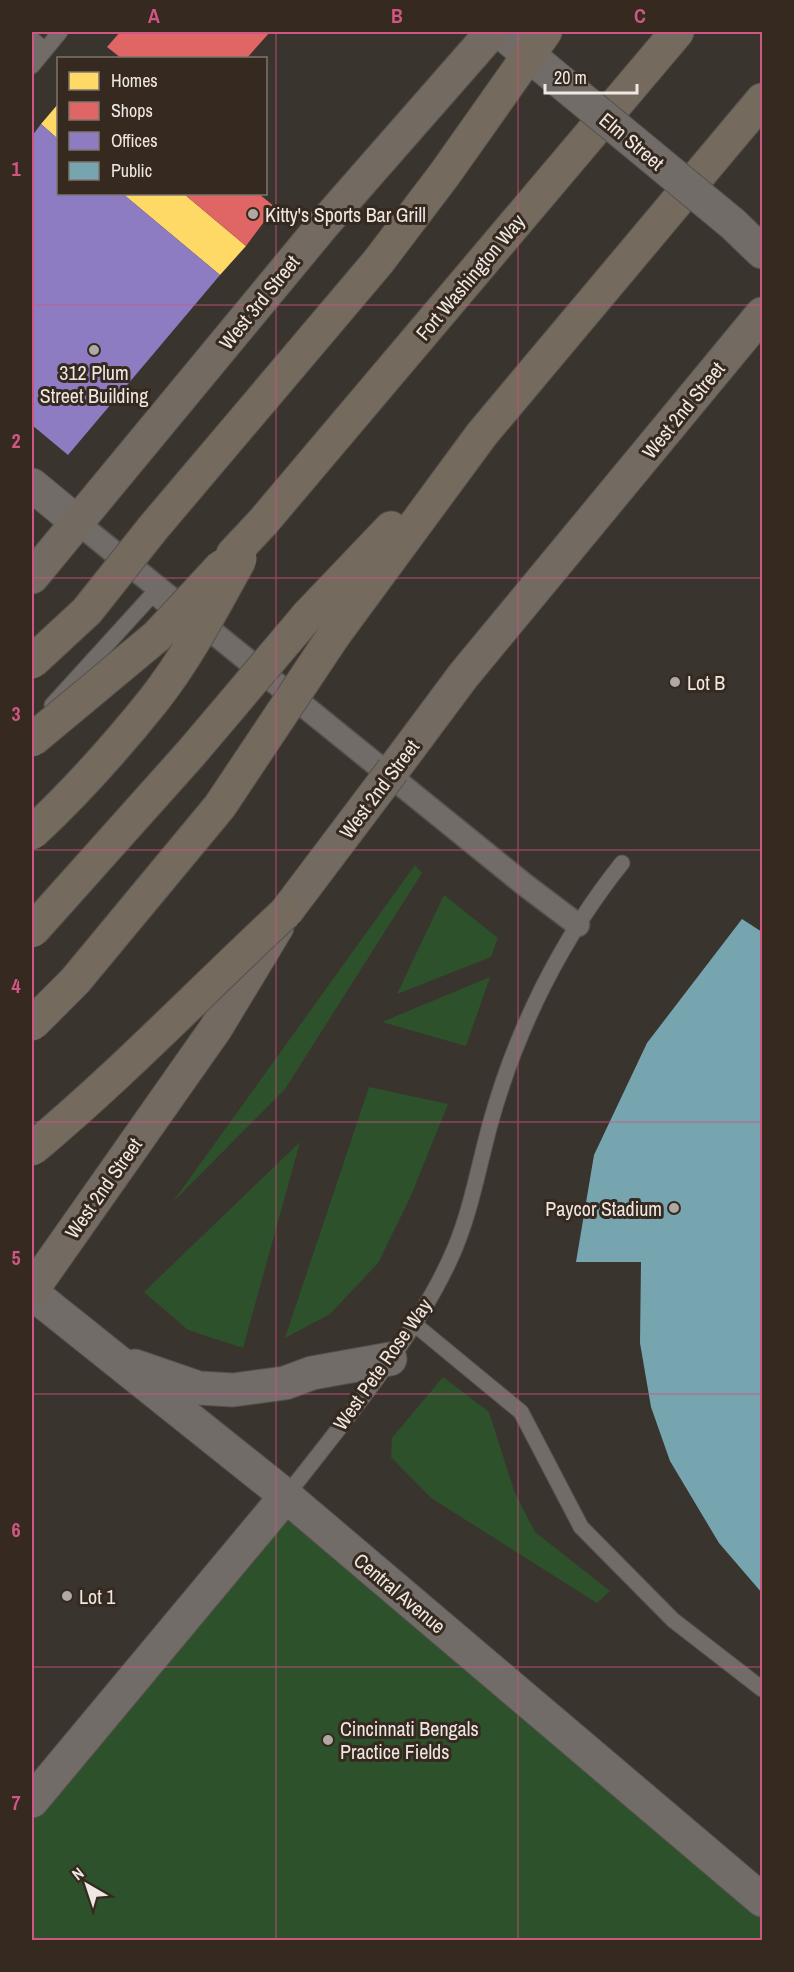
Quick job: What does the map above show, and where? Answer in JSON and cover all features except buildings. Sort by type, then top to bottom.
[{"type":"highway","name":"Fort Washington Way","points":[[236,557],[263,522],[677,32]]},
{"type":"highway","points":[[32,662],[87,611],[153,528],[378,261],[444,175],[537,43]]},
{"type":"highway","points":[[32,1024],[75,981],[220,806],[334,635],[482,434],[762,100]]},
{"type":"highway","points":[[32,931],[192,752],[308,615],[482,434]]},
{"type":"highway","points":[[32,740],[157,636],[236,557]]},
{"type":"highway","points":[[32,833],[60,806],[154,700],[205,624],[236,557]]},
{"type":"highway","points":[[32,1149],[130,1064],[200,992],[286,912]]},
{"type":"main road","name":"West 3rd Street","points":[[32,577],[322,226],[492,32]]},
{"type":"main road","name":"Elm Street","points":[[501,32],[537,43],[566,86],[733,224],[762,252]]},
{"type":"main road","name":"West 2nd Street","points":[[32,1292],[216,1028],[286,912],[463,676],[762,314]]},
{"type":"main road","points":[[32,485],[78,523]]},
{"type":"main road","name":"Central Avenue","points":[[32,1292],[107,1355],[286,1496],[762,1900]]},
{"type":"main road","points":[[107,1355],[199,1388],[233,1390],[285,1383],[312,1373],[390,1359]]},
{"type":"main road","name":"West Pete Rose Way","points":[[32,1802],[286,1496]]},
{"type":"street","points":[[78,523],[525,885],[578,925]]},
{"type":"lane","points":[[32,66],[60,32]]},
{"type":"lane","points":[[32,39],[45,50]]},
{"type":"lane","points":[[32,728],[152,595],[207,640],[32,841]]},
{"type":"lane","name":"West Pete Rose Way","points":[[286,1496],[390,1359],[454,1251],[469,1213],[491,1120],[520,1040],[555,961],[622,863]]},
{"type":"lane","points":[[413,1323],[521,1412],[581,1527],[673,1620],[762,1689]]},
{"type":"green space","points":[[415,865],[422,873],[285,1089],[172,1203]]},
{"type":"green space","points":[[444,895],[498,938],[491,957],[397,994]]},
{"type":"green space","points":[[490,977],[466,1046],[382,1022]]},
{"type":"green space","points":[[369,1087],[448,1104],[410,1198],[378,1263],[330,1314],[285,1338]]},
{"type":"green space","points":[[300,1142],[243,1348],[188,1330],[144,1292]]},
{"type":"green space","points":[[443,1377],[489,1412],[514,1491],[535,1532],[610,1591],[597,1603],[431,1498],[391,1457],[392,1438]]},
{"type":"green space","name":"Cincinnati Bengals Practice Fields","points":[[286,1496],[762,1900],[762,1940],[32,1940],[32,1801]]},
{"type":"place","name":"Kitty's Sports Bar Grill","points":[[253,214]]},
{"type":"place","name":"312 Plum Street Building","points":[[94,350]]},
{"type":"place","name":"Lot B","points":[[675,682]]},
{"type":"place","name":"Paycor Stadium","points":[[674,1208]]},
{"type":"place","name":"Lot 1","points":[[67,1596]]},
{"type":"place","name":"Cincinnati Bengals Practice Fields","points":[[328,1740]]}]
